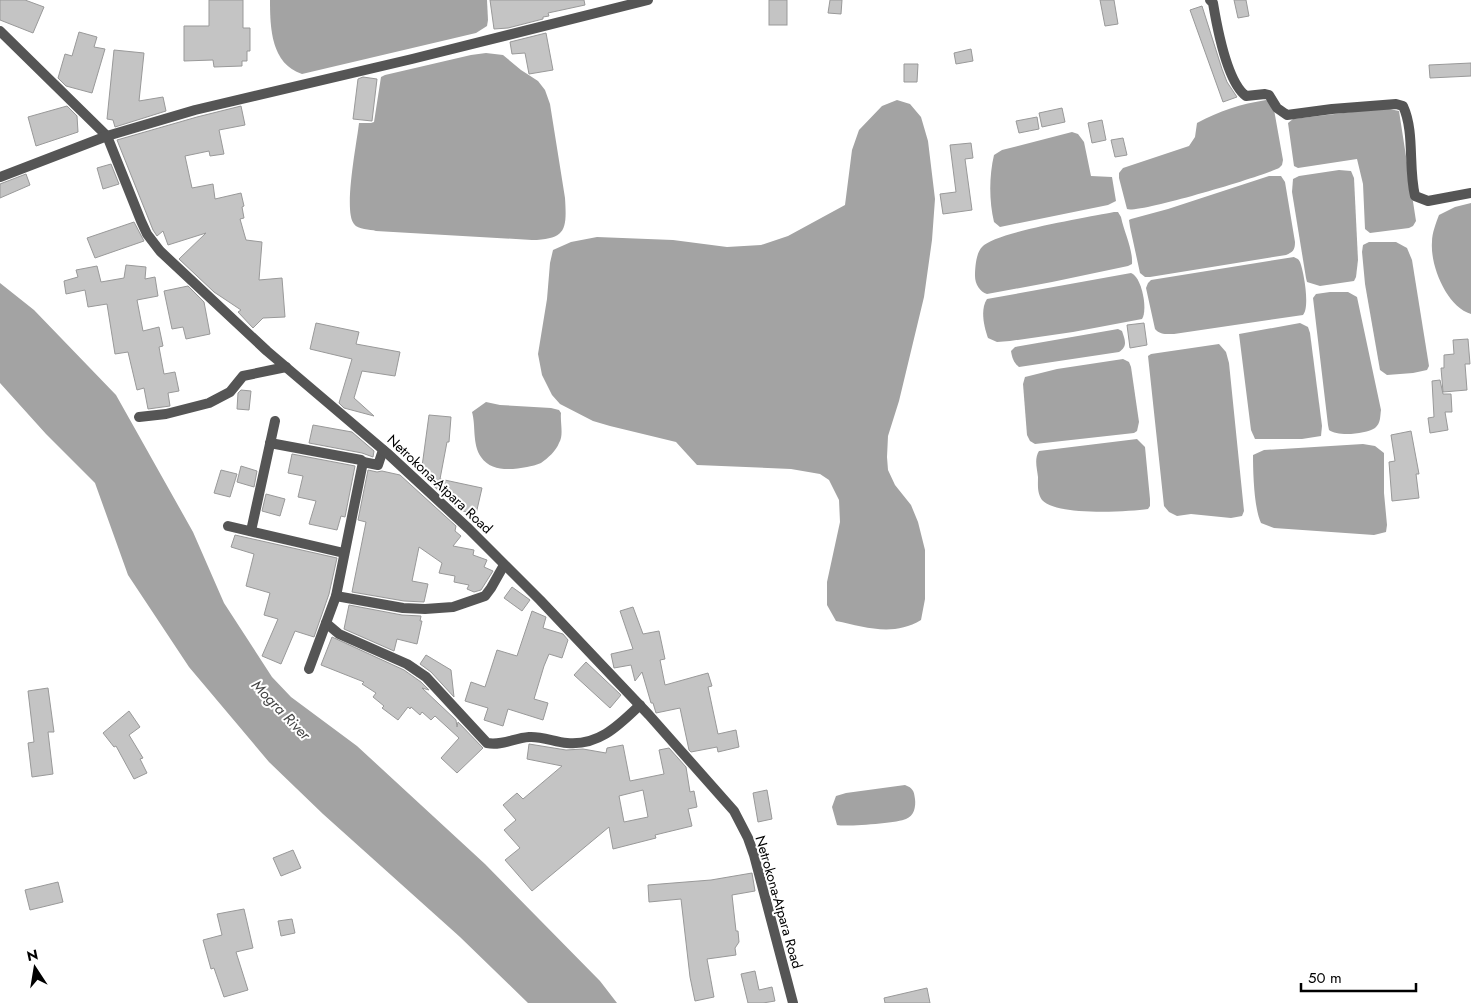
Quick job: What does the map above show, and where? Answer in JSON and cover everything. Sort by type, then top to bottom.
[{"type":"street","points":[[0,177],[107,136],[195,110],[393,64],[648,0]]},
{"type":"street","points":[[1210,0],[1213,4],[1225,56],[1239,91],[1246,96],[1269,95],[1277,108],[1287,115],[1342,108],[1396,104],[1403,106],[1406,111],[1410,137],[1411,174],[1415,196],[1428,201],[1471,193]]},
{"type":"street","name":"Netrokona-Atpara Road","points":[[0,31],[107,136],[141,221],[160,251],[286,367],[383,450],[504,565],[640,705],[734,811],[748,838],[793,1003]]},
{"type":"street","points":[[139,417],[166,414],[208,402],[230,392],[243,376],[286,367]]},
{"type":"street","points":[[251,532],[275,421]]},
{"type":"street","points":[[270,443],[361,460],[378,465],[383,450]]},
{"type":"street","points":[[309,669],[336,596],[363,462]]},
{"type":"street","points":[[228,526],[344,553]]},
{"type":"street","points":[[336,596],[403,608],[453,607],[485,596],[492,588],[504,565]]},
{"type":"street","points":[[326,623],[339,634],[407,664],[426,677],[487,743],[496,744],[532,737],[570,743],[596,740],[616,727],[640,705]]},
{"type":"water","points":[[270,0],[487,0],[488,20],[487,26],[476,33],[302,74],[292,69],[278,54],[272,33]]},
{"type":"water","points":[[486,53],[503,55],[538,81],[545,90],[550,104],[565,198],[565,218],[562,231],[552,238],[532,240],[376,231],[356,226],[351,217],[350,191],[359,123],[374,122],[381,77]]},
{"type":"water","points":[[897,100],[910,104],[921,117],[928,141],[935,199],[932,240],[924,297],[899,401],[888,436],[887,457],[888,470],[895,485],[911,505],[918,522],[925,550],[925,599],[921,620],[900,628],[879,629],[836,621],[827,605],[827,582],[840,522],[839,500],[829,480],[820,474],[791,469],[697,465],[676,442],[593,421],[560,404],[552,395],[542,375],[538,354],[553,250],[571,242],[597,237],[673,240],[727,247],[761,245],[788,236],[845,205],[852,150],[859,130],[882,106]]},
{"type":"water","points":[[1266,100],[1273,104],[1283,160],[1279,168],[1227,186],[1153,206],[1127,209],[1119,178],[1119,173],[1123,168],[1189,146],[1195,137],[1197,123],[1205,119],[1230,108]]},
{"type":"water","points":[[1385,108],[1399,111],[1416,221],[1409,228],[1370,233],[1365,229],[1363,184],[1357,159],[1298,168],[1294,166],[1288,123],[1293,119]]},
{"type":"water","points":[[1072,132],[1078,134],[1084,142],[1091,176],[1112,177],[1116,201],[1108,205],[1000,227],[994,222],[990,197],[990,180],[994,155],[1002,150]]},
{"type":"water","points":[[1339,170],[1351,171],[1354,178],[1358,260],[1356,277],[1354,281],[1320,286],[1307,282],[1292,192],[1293,179],[1299,176]]},
{"type":"water","points":[[1269,176],[1281,176],[1285,182],[1295,242],[1292,252],[1286,255],[1150,277],[1145,277],[1140,273],[1129,220]]},
{"type":"water","points":[[1471,203],[1471,314],[1462,310],[1454,303],[1442,284],[1434,262],[1432,242],[1433,232],[1439,215],[1455,207]]},
{"type":"water","points":[[1118,212],[1121,217],[1130,246],[1132,264],[987,294],[980,290],[977,285],[975,276],[977,257],[982,247],[990,241],[1065,221]]},
{"type":"water","points":[[1369,242],[1396,242],[1407,248],[1412,260],[1429,366],[1427,370],[1387,375],[1380,370],[1365,284],[1362,252],[1363,245]]},
{"type":"water","points":[[1294,257],[1300,262],[1305,281],[1306,305],[1303,315],[1174,334],[1161,333],[1155,329],[1146,288],[1151,280]]},
{"type":"water","points":[[1131,273],[1138,281],[1143,294],[1144,315],[1142,319],[1010,341],[997,342],[988,338],[983,313],[987,299]]},
{"type":"water","name":"Mogra River","points":[[0,283],[34,310],[116,395],[193,532],[224,603],[272,677],[291,697],[357,746],[485,864],[600,981],[617,1003],[528,1003],[460,937],[323,814],[269,762],[189,667],[128,575],[95,483],[46,434],[0,383]]},
{"type":"water","points":[[1348,292],[1357,297],[1381,410],[1377,426],[1365,432],[1345,434],[1329,430],[1313,298],[1316,294]]},
{"type":"water","points":[[1300,323],[1308,327],[1310,333],[1322,426],[1321,436],[1302,439],[1255,439],[1251,430],[1239,334]]},
{"type":"water","points":[[1118,329],[1122,331],[1125,343],[1119,352],[1019,367],[1012,356],[1011,351],[1015,347]]},
{"type":"water","points":[[1219,344],[1226,352],[1229,363],[1244,511],[1242,516],[1231,518],[1191,514],[1177,516],[1169,512],[1164,506],[1148,356]]},
{"type":"water","points":[[1123,359],[1129,362],[1131,367],[1139,422],[1137,431],[1134,433],[1035,444],[1030,441],[1027,435],[1023,384],[1025,377],[1057,369]]},
{"type":"water","points":[[486,402],[559,410],[561,413],[561,436],[556,449],[541,463],[521,468],[496,468],[485,462],[476,446],[472,412]]},
{"type":"water","points":[[1137,439],[1145,447],[1150,499],[1148,509],[1109,512],[1076,511],[1050,505],[1040,497],[1036,464],[1039,451]]},
{"type":"water","points":[[1363,444],[1375,446],[1384,453],[1386,532],[1374,535],[1274,528],[1261,523],[1255,500],[1253,455],[1264,450]]},
{"type":"water","points":[[905,785],[913,790],[915,799],[914,811],[909,818],[883,823],[837,825],[832,807],[836,796]]},
{"type":"building","points":[[0,0],[25,0],[44,7],[33,33],[0,20]]},
{"type":"building","points":[[209,0],[243,0],[243,28],[250,28],[250,51],[247,51],[247,61],[242,61],[242,66],[214,67],[213,60],[184,61],[184,26],[209,26]]},
{"type":"building","points":[[490,0],[584,0],[585,5],[548,13],[549,16],[543,17],[543,19],[508,28],[494,29]]},
{"type":"building","points":[[769,0],[787,0],[787,25],[769,25]]},
{"type":"building","points":[[830,0],[842,0],[841,14],[828,13]]},
{"type":"building","points":[[1100,0],[1114,0],[1118,24],[1105,26]]},
{"type":"building","points":[[1234,0],[1246,0],[1249,16],[1238,18]]},
{"type":"building","points":[[1202,6],[1227,82],[1237,97],[1223,102],[1190,10]]},
{"type":"building","points":[[79,32],[97,37],[94,47],[105,49],[92,93],[66,86],[58,78],[65,54],[72,56]]},
{"type":"building","points":[[546,33],[553,70],[529,74],[525,53],[512,54],[510,42]]},
{"type":"building","points":[[971,49],[973,61],[956,64],[954,53]]},
{"type":"building","points":[[114,50],[144,53],[139,101],[163,97],[166,111],[115,127],[113,120],[107,119]]},
{"type":"building","points":[[1471,63],[1471,76],[1430,78],[1429,65]]},
{"type":"building","points":[[904,64],[918,64],[917,82],[904,82]]},
{"type":"building","points":[[363,77],[377,79],[372,121],[353,119],[358,79]]},
{"type":"building","points":[[67,106],[77,116],[78,132],[36,146],[28,117]]},
{"type":"building","points":[[241,106],[245,125],[219,130],[224,154],[210,156],[209,151],[185,156],[192,188],[213,184],[215,199],[241,193],[244,218],[240,219],[246,240],[262,242],[259,280],[282,278],[285,317],[263,318],[253,328],[238,312],[241,310],[214,292],[179,259],[206,233],[168,245],[163,231],[157,236],[117,140]]},
{"type":"building","points":[[1062,108],[1065,122],[1042,127],[1039,113]]},
{"type":"building","points":[[1037,117],[1039,129],[1019,133],[1016,121]]},
{"type":"building","points":[[1102,120],[1106,140],[1092,143],[1088,123]]},
{"type":"building","points":[[1123,138],[1127,155],[1115,157],[1111,140]]},
{"type":"building","points":[[971,143],[973,158],[965,159],[972,210],[943,214],[940,194],[956,192],[950,145]]},
{"type":"building","points":[[111,164],[119,184],[103,189],[97,168]]},
{"type":"building","points":[[26,174],[30,185],[0,198],[0,184]]},
{"type":"building","points":[[134,222],[144,241],[95,258],[87,238]]},
{"type":"building","points":[[126,265],[146,267],[145,279],[155,277],[158,296],[137,300],[143,331],[159,327],[163,346],[159,347],[164,374],[175,372],[179,391],[168,393],[170,406],[148,409],[144,388],[137,390],[128,352],[115,354],[107,304],[88,307],[85,290],[66,294],[64,281],[78,277],[76,270],[97,266],[101,282],[124,278]]},
{"type":"building","points":[[188,286],[204,302],[210,334],[186,339],[183,327],[172,329],[164,291]]},
{"type":"building","points":[[316,323],[359,332],[356,344],[400,352],[395,376],[362,371],[354,398],[374,416],[344,408],[339,403],[352,359],[310,349]]},
{"type":"building","points":[[1144,323],[1147,345],[1130,348],[1127,325]]},
{"type":"building","points":[[1468,339],[1470,364],[1465,364],[1467,390],[1443,392],[1441,368],[1444,368],[1444,355],[1454,354],[1453,340]]},
{"type":"building","points":[[1440,380],[1443,394],[1451,394],[1452,412],[1445,412],[1448,430],[1430,433],[1428,418],[1434,417],[1432,381]]},
{"type":"building","points":[[241,390],[251,391],[249,410],[237,409],[238,393]]},
{"type":"building","points":[[429,415],[451,417],[449,442],[447,442],[440,479],[482,488],[476,514],[459,510],[421,474]]},
{"type":"building","points":[[313,425],[352,432],[374,451],[373,457],[362,453],[309,443]]},
{"type":"building","points":[[1411,431],[1419,474],[1416,474],[1419,498],[1392,501],[1389,462],[1395,461],[1391,435]]},
{"type":"building","points":[[292,454],[355,466],[345,517],[341,516],[337,530],[309,524],[316,501],[298,497],[303,476],[288,473]]},
{"type":"building","points":[[241,466],[257,471],[254,487],[237,482]]},
{"type":"building","points":[[221,470],[237,474],[230,497],[214,493]]},
{"type":"building","points":[[368,470],[400,475],[456,526],[455,531],[461,536],[453,546],[474,550],[473,555],[487,560],[484,567],[493,571],[481,590],[474,592],[467,589],[469,585],[454,582],[455,576],[439,573],[442,563],[419,547],[412,581],[428,584],[424,602],[404,601],[352,592],[366,522],[358,520]]},
{"type":"building","points":[[266,494],[285,499],[280,516],[262,511]]},
{"type":"building","points":[[235,535],[337,558],[329,594],[314,637],[295,631],[281,664],[262,656],[278,619],[264,615],[270,593],[246,586],[254,554],[231,547]]},
{"type":"building","points":[[512,587],[530,600],[522,611],[504,598]]},
{"type":"building","points":[[349,605],[402,615],[421,616],[420,621],[422,621],[417,644],[397,639],[394,651],[344,629]]},
{"type":"building","points":[[633,607],[643,634],[659,631],[665,659],[660,660],[665,685],[708,673],[712,686],[708,687],[718,734],[736,730],[739,747],[718,752],[717,747],[691,752],[680,708],[656,713],[653,703],[651,703],[642,672],[635,681],[631,665],[614,668],[611,654],[633,649],[620,611]]},
{"type":"building","points":[[532,611],[546,617],[543,628],[563,634],[568,640],[562,658],[549,654],[544,666],[534,699],[548,703],[543,720],[508,709],[503,726],[484,720],[488,708],[465,701],[471,682],[485,687],[497,650],[517,656]]},
{"type":"building","points":[[332,637],[404,670],[421,682],[429,690],[422,688],[456,720],[457,727],[458,722],[483,748],[457,773],[441,758],[459,738],[435,716],[431,720],[422,712],[420,715],[411,707],[410,709],[408,707],[398,720],[382,708],[384,706],[373,697],[376,693],[362,684],[364,682],[321,665]]},
{"type":"building","points":[[426,655],[451,670],[454,697],[431,672],[420,664]]},
{"type":"building","points":[[586,662],[621,695],[610,708],[574,675]]},
{"type":"building","points":[[48,688],[54,732],[48,732],[53,774],[32,777],[28,743],[34,742],[28,691]]},
{"type":"building","points":[[129,711],[140,727],[129,735],[143,758],[140,759],[147,773],[134,779],[116,746],[114,747],[103,733]]},
{"type":"building","points":[[529,744],[566,750],[583,749],[606,753],[607,748],[623,745],[630,781],[664,774],[659,750],[669,748],[686,767],[690,792],[694,791],[697,807],[688,809],[692,826],[655,835],[656,838],[613,849],[609,827],[532,891],[505,860],[520,848],[504,830],[516,820],[503,805],[517,793],[523,799],[562,766],[527,759]],"holes":[[[643,790],[648,817],[624,822],[619,796]]]},
{"type":"building","points":[[767,790],[772,819],[758,822],[753,793]]},
{"type":"building","points":[[293,850],[301,868],[281,876],[273,858]]},
{"type":"building","points":[[752,873],[755,891],[732,895],[739,942],[735,948],[736,955],[707,959],[714,997],[695,1001],[690,977],[681,899],[649,902],[648,885],[711,880]]},
{"type":"building","points":[[58,882],[63,902],[30,910],[25,890]]},
{"type":"building","points":[[244,909],[253,948],[236,952],[248,990],[224,997],[214,968],[211,969],[203,940],[222,935],[217,914]]},
{"type":"building","points":[[292,919],[295,933],[281,936],[278,921]]},
{"type":"building","points":[[755,971],[759,990],[772,987],[775,1001],[748,1003],[741,974]]},
{"type":"building","points":[[927,988],[930,1003],[885,1003],[884,998]]}]
